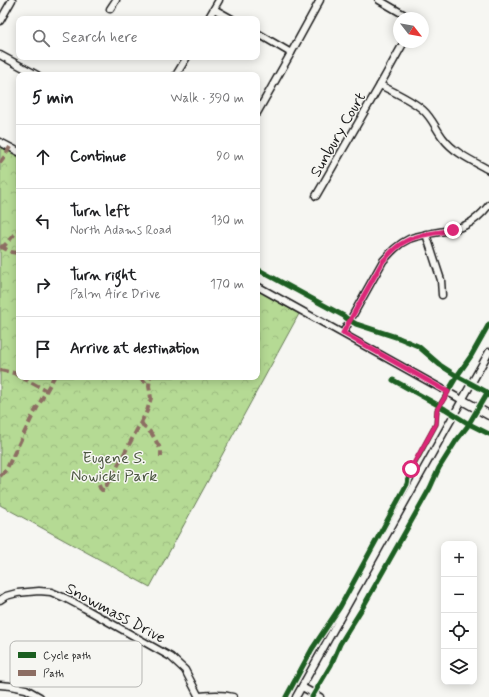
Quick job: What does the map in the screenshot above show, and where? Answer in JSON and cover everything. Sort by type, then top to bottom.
[{"type":"main road","points":[[462,400],[489,415]]},
{"type":"street","points":[[0,21],[12,0]]},
{"type":"street","points":[[110,9],[116,0]]},
{"type":"street","points":[[210,16],[219,0]]},
{"type":"street","points":[[260,108],[320,0]]},
{"type":"street","points":[[378,0],[400,12]]},
{"type":"street","points":[[214,9],[227,16]]},
{"type":"street","points":[[260,36],[291,53]]},
{"type":"street","name":"Sunbury Court","points":[[316,196],[401,48]]},
{"type":"street","points":[[0,55],[31,72]]},
{"type":"street","points":[[178,72],[185,60]]},
{"type":"street","points":[[380,85],[414,103],[423,110],[430,117],[449,145],[457,152],[489,170]]},
{"type":"street","points":[[0,142],[16,150]]},
{"type":"street","points":[[343,333],[383,261],[392,251],[410,239],[426,234],[453,230],[464,226],[474,221],[489,205]]},
{"type":"street","points":[[426,234],[441,280],[442,295]]},
{"type":"street","points":[[260,288],[462,400]]},
{"type":"street","points":[[296,697],[489,352]]},
{"type":"street","name":"Snowmass Drive","points":[[0,600],[6,596],[17,593],[39,590],[51,592],[65,598],[171,657],[185,670],[199,696]]},
{"type":"street","points":[[0,685],[10,686]]},
{"type":"street","points":[[16,687],[26,689],[40,697]]},
{"type":"street","points":[[302,687],[320,697]]},
{"type":"street","points":[[199,696],[214,694],[232,697]]},
{"type":"green space","name":"Eugene S. Nowicki Park","points":[[0,147],[16,155],[16,380],[260,380],[260,292],[299,314],[150,587],[0,505]]},
{"type":"marked path","points":[[0,163],[10,147]]},
{"type":"marked path","points":[[0,248],[5,245],[16,232]]},
{"type":"marked path","points":[[0,246],[11,252],[16,253]]},
{"type":"marked path","points":[[0,370],[16,374]]},
{"type":"marked path","points":[[27,380],[47,391]]},
{"type":"marked path","points":[[0,476],[6,470],[52,380]]},
{"type":"marked path","points":[[143,380],[149,386]]},
{"type":"marked path","points":[[99,485],[102,490],[106,489],[107,484],[147,411],[151,398],[150,380]]},
{"type":"marked path","points":[[141,422],[152,434],[161,450],[161,457]]},
{"type":"cycle path","points":[[260,271],[356,324],[418,346],[440,365],[457,376],[471,356],[489,324]]},
{"type":"cycle path","points":[[286,697],[312,649],[340,607],[407,484],[409,474],[436,424],[437,410],[457,376],[485,391],[489,396]]},
{"type":"cycle path","points":[[393,380],[489,434]]},
{"type":"cycle path","points":[[312,697],[331,665],[340,644],[363,607],[430,488],[439,468],[467,427],[487,393]]},
{"type":"route","points":[[411,469],[436,424],[437,410],[448,392],[343,333],[383,261],[392,251],[410,239],[426,234],[453,230]]}]
